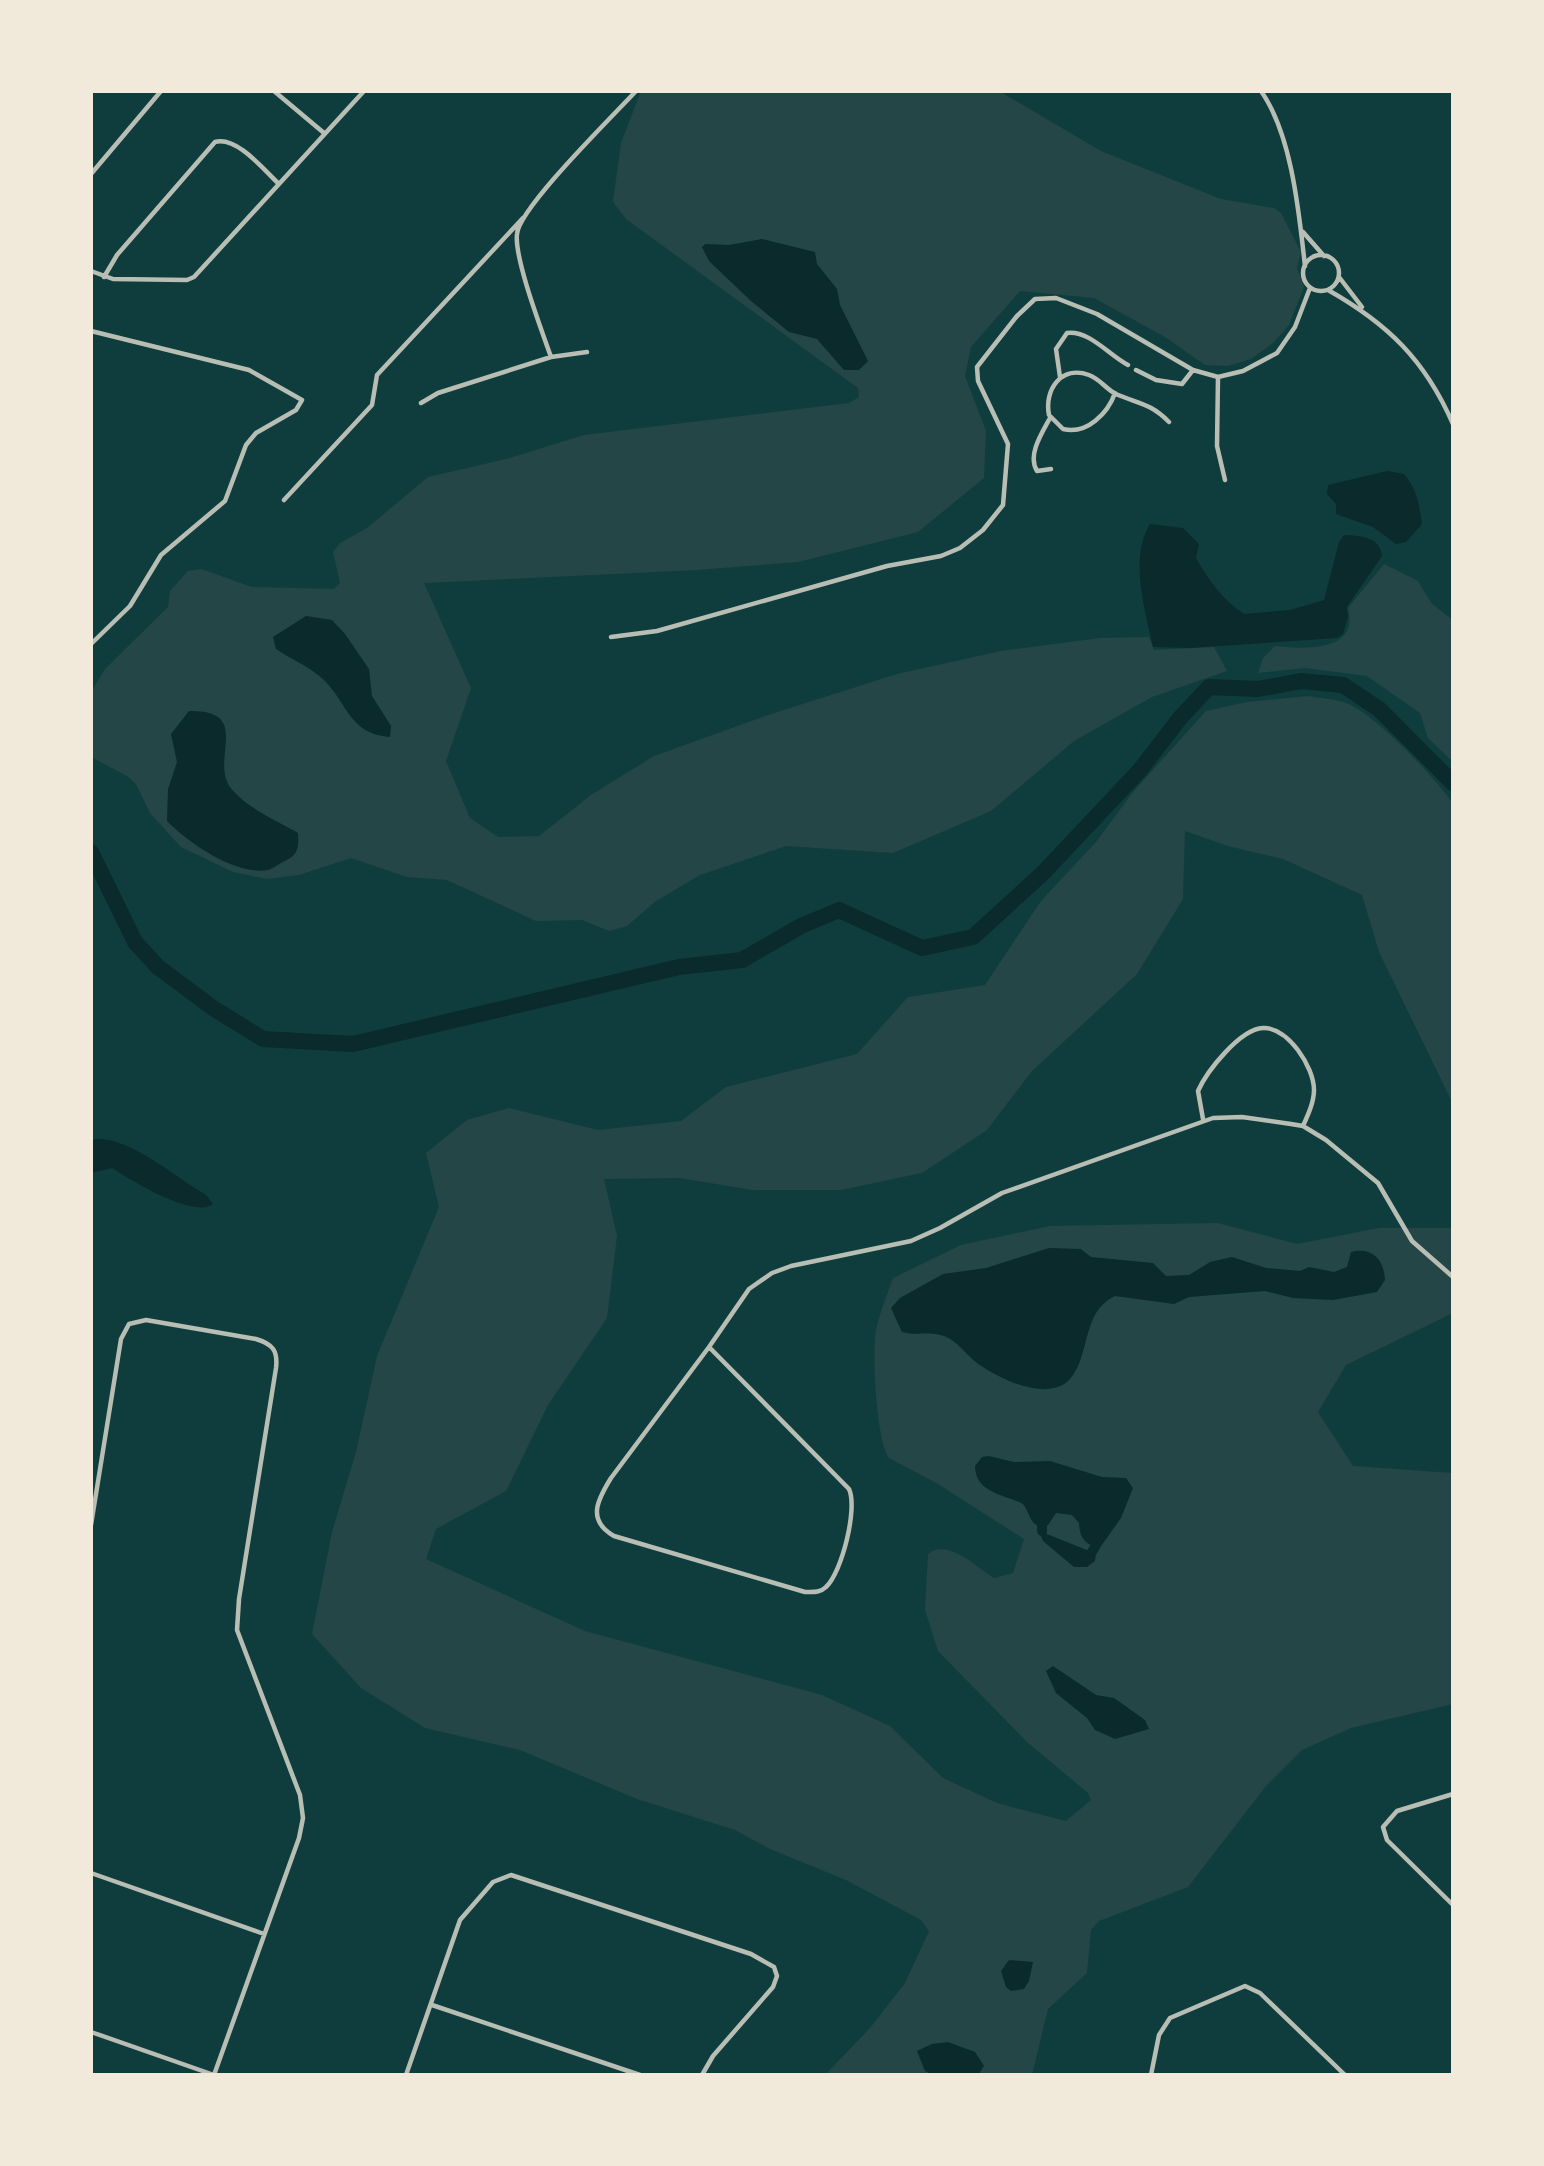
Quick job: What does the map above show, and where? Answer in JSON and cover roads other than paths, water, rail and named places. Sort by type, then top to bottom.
[{"type":"street","points":[[91,174],[162,91]]},
{"type":"street","points":[[274,91],[324,133]]},
{"type":"street","points":[[91,271],[104,277],[181,280],[194,277],[364,91]]},
{"type":"street","points":[[284,499],[372,405],[377,375],[636,91]]},
{"type":"street","points":[[1261,91],[1282,134],[1301,228],[1304,280],[1310,288],[1328,290],[1365,311],[1396,338],[1416,362],[1453,424]]},
{"type":"street","points":[[104,277],[117,255],[215,142],[223,141],[233,145],[279,184]]},
{"type":"street","points":[[523,218],[517,232],[517,248],[551,357]]},
{"type":"street","points":[[1301,228],[1324,256],[1336,263],[1339,277],[1365,311]]},
{"type":"street","points":[[1304,265],[1317,256],[1324,256]]},
{"type":"street","points":[[1328,290],[1339,277]]},
{"type":"street","points":[[611,637],[657,631],[887,566],[941,556],[960,548],[984,530],[1003,505],[1008,444],[978,381],[977,367],[1017,316],[1035,299],[1056,298],[1097,314],[1193,370],[1218,377],[1250,368],[1277,353],[1295,327],[1310,288]]},
{"type":"street","points":[[91,331],[249,370],[302,400],[296,410],[256,433],[246,445],[225,501],[162,555],[130,606],[91,644]]},
{"type":"street","points":[[1051,469],[1037,471],[1034,465],[1035,449],[1050,418],[1047,398],[1060,377],[1056,349],[1067,334],[1076,332],[1087,337],[1128,365]]},
{"type":"street","points":[[421,402],[438,393],[551,357],[587,352]]},
{"type":"street","points":[[1136,370],[1174,384],[1182,384],[1193,370]]},
{"type":"street","points":[[1060,377],[1089,375],[1115,393],[1144,402],[1169,422]]},
{"type":"street","points":[[1218,377],[1217,446],[1225,481]]},
{"type":"street","points":[[1050,418],[1063,429],[1081,428],[1101,417],[1115,393]]},
{"type":"street","points":[[1203,1119],[1198,1091],[1208,1074],[1244,1035],[1257,1028],[1269,1028],[1284,1034],[1293,1043],[1313,1082],[1313,1098],[1303,1126]]},
{"type":"street","points":[[709,1347],[849,1489],[853,1500],[850,1523],[836,1573],[821,1591],[805,1592],[622,1538],[607,1532],[598,1522],[596,1506],[600,1494],[749,1289],[772,1273],[790,1266],[911,1241],[1002,1193],[1094,1162],[1203,1119],[1242,1117],[1303,1126],[1326,1140],[1378,1184],[1412,1241],[1453,1277]]},
{"type":"street","points":[[91,1525],[121,1339],[129,1324],[146,1320],[257,1339],[272,1346],[277,1353],[276,1368],[239,1598],[237,1630],[297,1787],[303,1818],[299,1838],[214,2075],[91,2032]]},
{"type":"street","points":[[1453,1794],[1397,1811],[1383,1827],[1387,1840],[1453,1905]]},
{"type":"street","points":[[91,1873],[264,1934]]},
{"type":"street","points":[[406,2075],[464,1914],[498,1879],[519,1876],[751,1954],[774,1967],[777,1976],[774,1987],[713,2056],[702,2075]]},
{"type":"street","points":[[1151,2075],[1159,2035],[1171,2018],[1245,1986],[1260,1993],[1345,2075]]},
{"type":"street","points":[[432,2005],[640,2075]]},
{"type":"waterway","points":[[91,852],[135,942],[158,967],[213,1008],[263,1039],[353,1044],[679,967],[742,960],[801,926],[839,910],[922,948],[973,937],[1043,873],[1140,770],[1180,718],[1209,687],[1258,689],[1301,681],[1343,685],[1379,709],[1453,783]]},
{"type":"waterway","points":[[1042,1526],[1042,1531]]},
{"type":"waterway","points":[[1092,1552],[1095,1547]]}]
